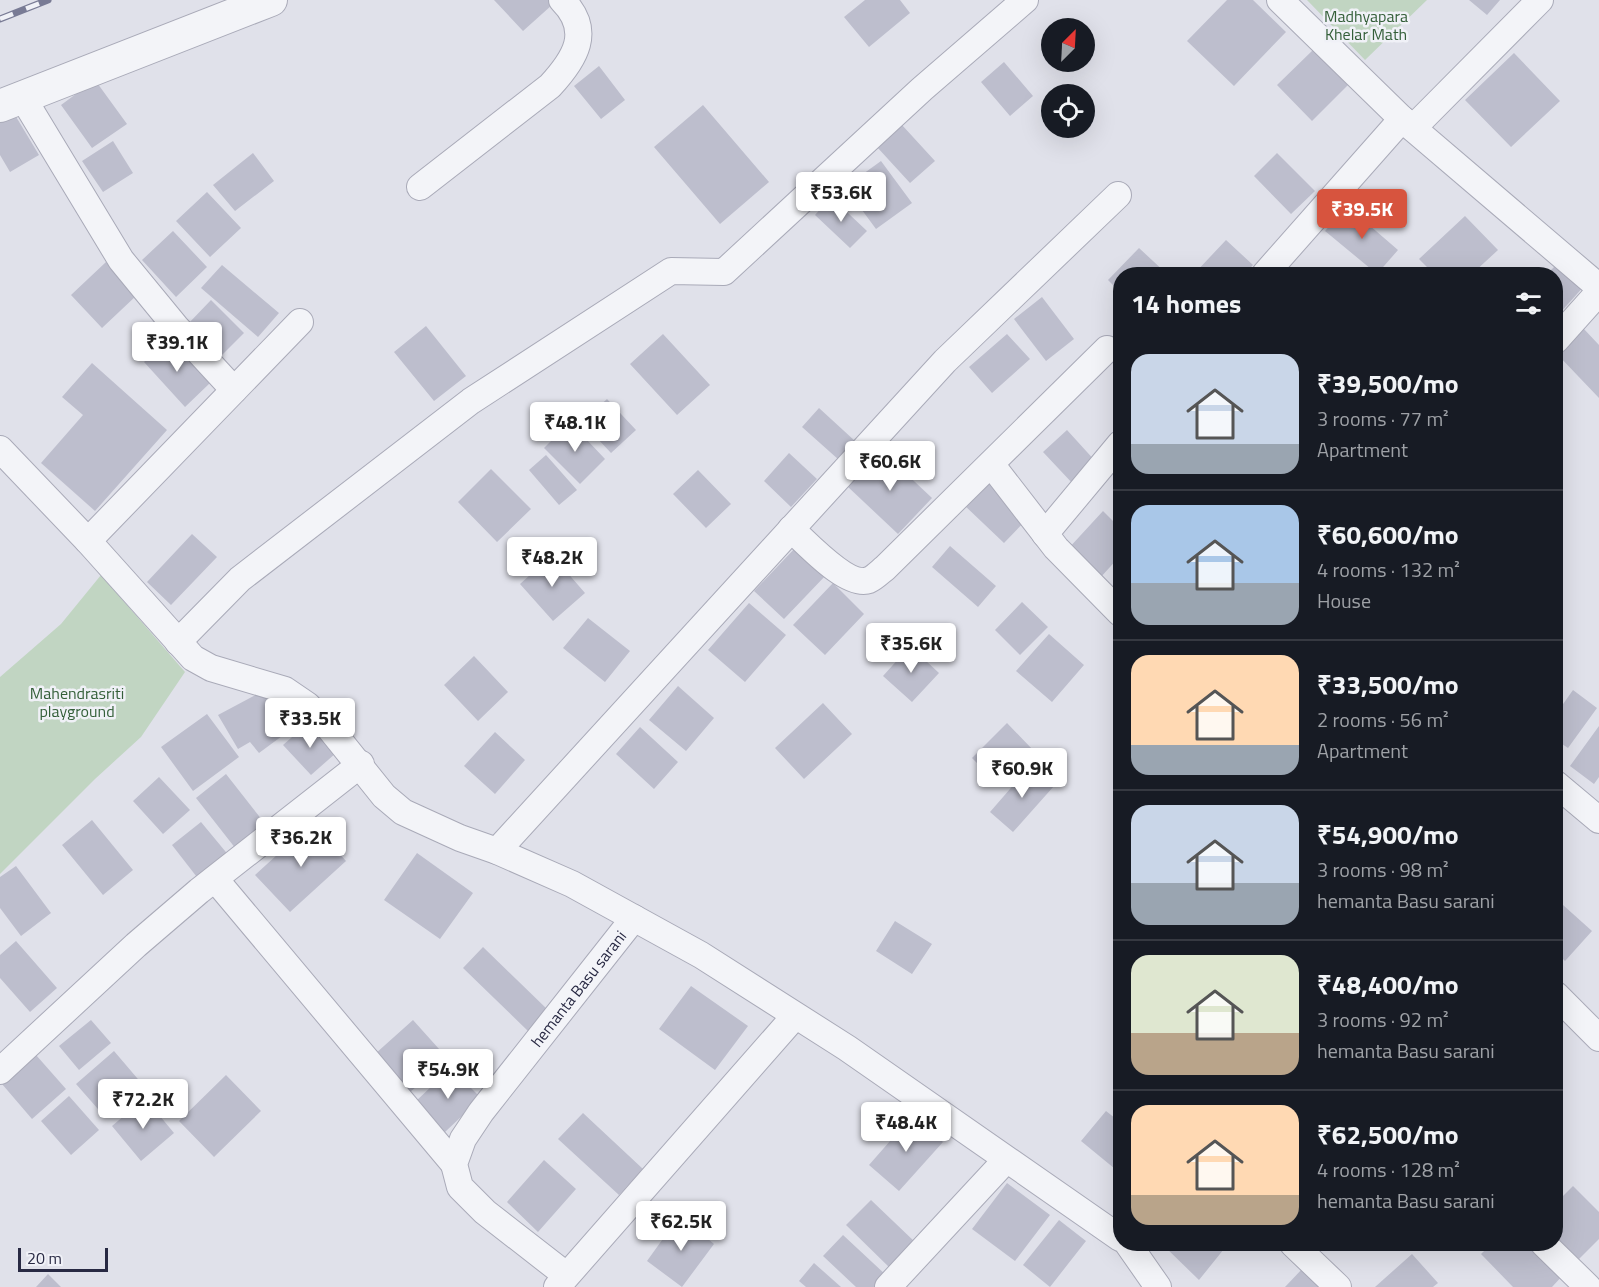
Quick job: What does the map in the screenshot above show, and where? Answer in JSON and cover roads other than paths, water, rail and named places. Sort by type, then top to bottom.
[{"type":"street","points":[[234,390],[176,327],[121,260],[12,102],[272,0]]},
{"type":"street","points":[[420,187],[550,86],[565,70],[579,38],[574,16],[562,0]]},
{"type":"street","points":[[178,642],[240,579],[480,395],[671,271],[724,272],[922,89],[1025,0]]},
{"type":"street","points":[[1280,0],[1407,123],[1599,287]]},
{"type":"street","points":[[1272,267],[1407,123],[1540,0]]},
{"type":"street","points":[[497,851],[945,361],[1118,195]]},
{"type":"street","points":[[1563,332],[1599,292]]},
{"type":"street","points":[[88,541],[300,322]]},
{"type":"street","points":[[791,529],[838,571],[854,580],[869,580],[885,568],[1107,349]]},
{"type":"street","points":[[0,449],[88,541],[192,657],[212,668],[285,690],[314,712],[361,764],[384,796],[403,812],[572,884],[701,955],[848,1048],[1113,1233]]},
{"type":"street","points":[[1045,534],[1113,452]]},
{"type":"street","points":[[991,464],[1077,572],[1113,606]]},
{"type":"street","points":[[0,1071],[136,945],[214,879],[361,764]]},
{"type":"street","points":[[1563,790],[1599,820]]},
{"type":"street","points":[[214,879],[454,1164],[460,1187],[484,1212],[562,1281],[795,1016]]},
{"type":"street","name":"hemanta Basu sarani","points":[[454,1164],[463,1139],[481,1112],[634,918]]},
{"type":"street","points":[[1563,1002],[1599,1038]]},
{"type":"street","points":[[888,1287],[1006,1160]]},
{"type":"street","points":[[1133,1251],[1158,1287]]},
{"type":"street","points":[[1300,1251],[1338,1287]]},
{"type":"street","points":[[1551,1251],[1588,1287]]},
{"type":"railway","points":[[0,19],[48,0]]},
{"type":"park label","name":"Madhyapara Khelar Math","points":[[1366,25]]},
{"type":"park label","name":"Mahendrasriti playground","points":[[77,702]]}]
